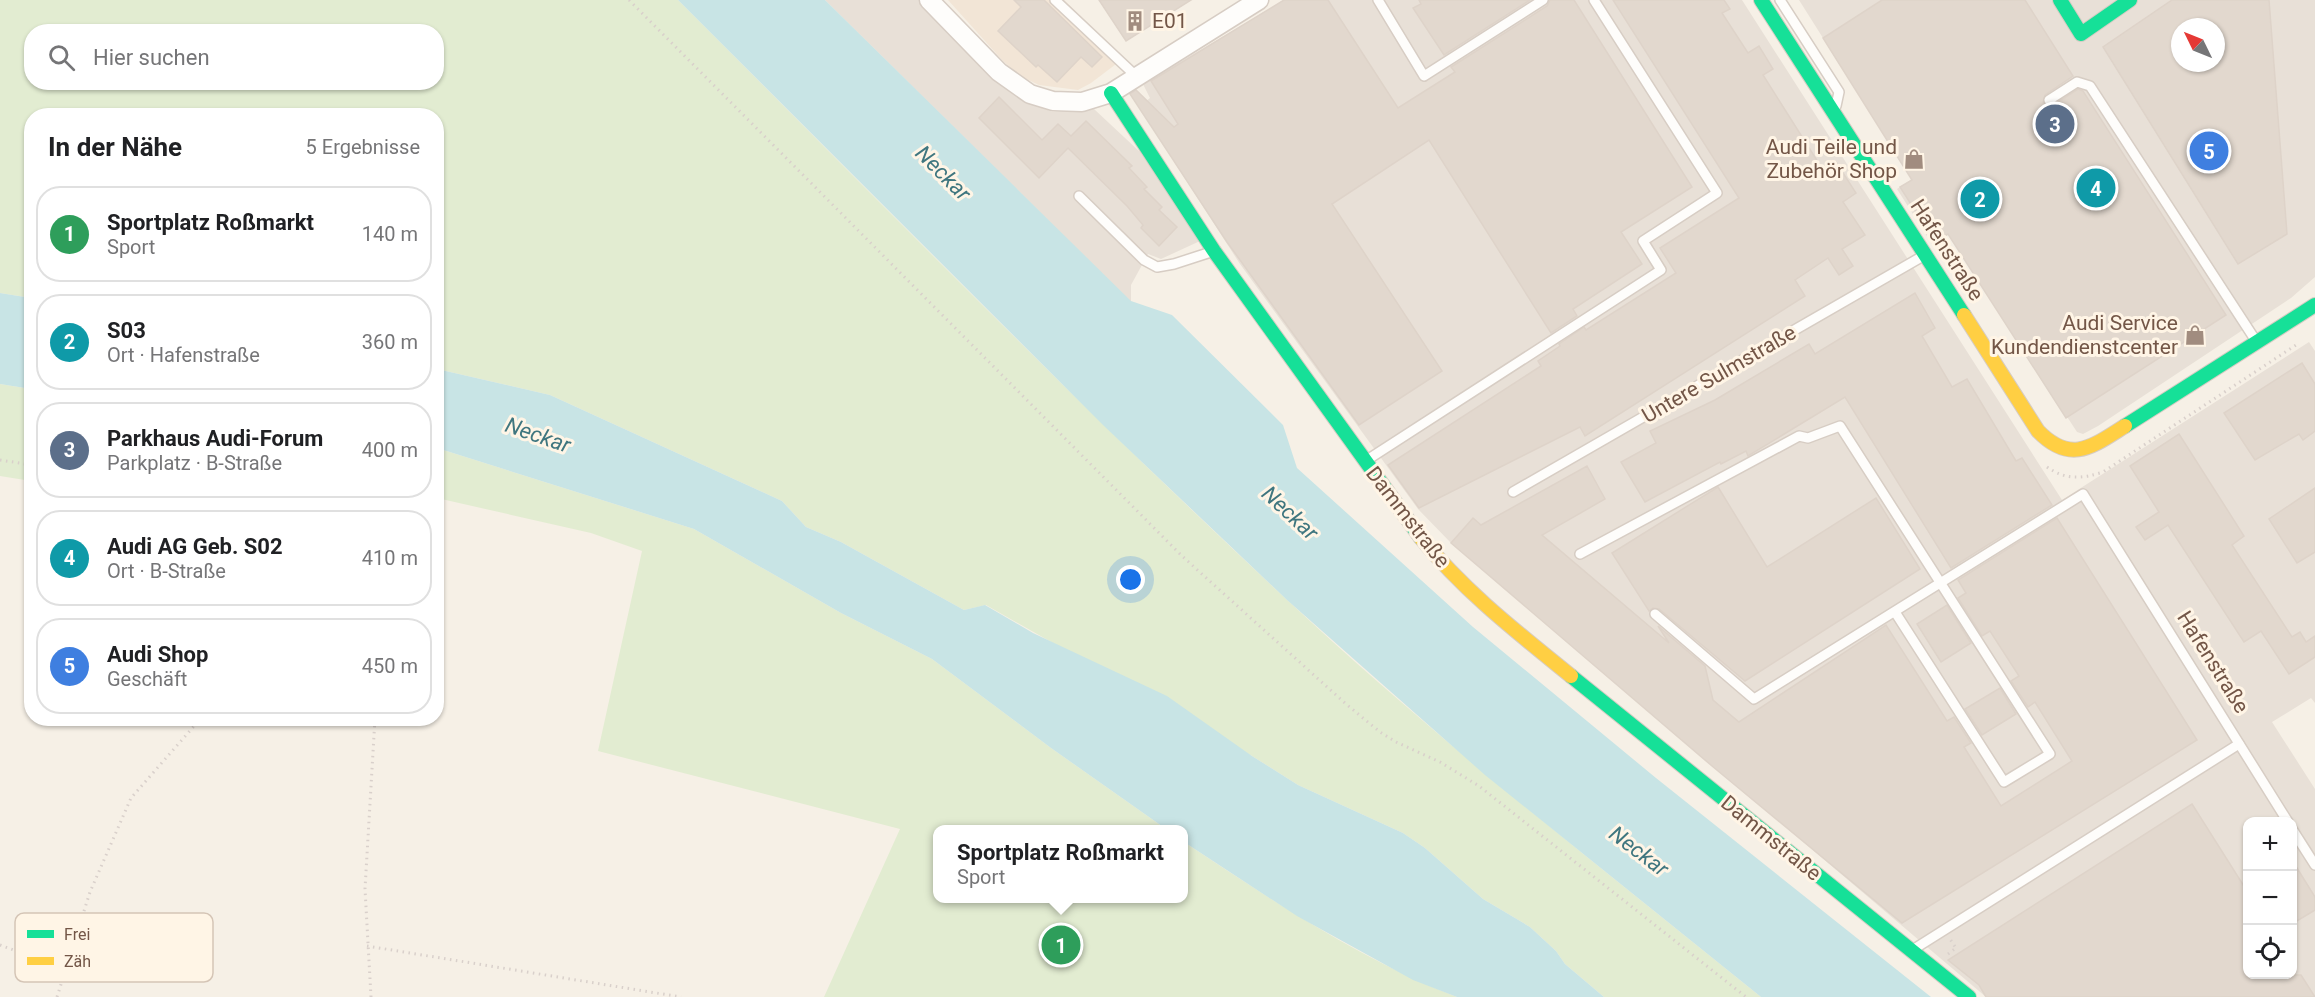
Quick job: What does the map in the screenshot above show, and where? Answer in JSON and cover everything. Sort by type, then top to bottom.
[{"type":"street","points":[[929,0],[999,72],[1030,94],[1053,101],[1083,102],[1111,93],[1259,0]]},
{"type":"street","name":"Hafenstraße","points":[[1761,0],[2038,432],[2049,444],[2062,450],[2076,452],[2090,448],[2258,343]]},
{"type":"street","points":[[2060,0],[2081,34],[2130,0]]},
{"type":"street","name":"Dammstraße","points":[[1111,93],[1214,252],[1365,462],[1443,565],[1505,623],[1969,997]]},
{"type":"street","points":[[2258,343],[2315,305]]},
{"type":"lane","points":[[1055,0],[1137,77]]},
{"type":"lane","points":[[1378,0],[1424,76],[1543,0]]},
{"type":"lane","points":[[1365,462],[1661,270],[1643,241],[1717,193],[1593,0]]},
{"type":"lane","points":[[1780,0],[1839,92],[1834,114]]},
{"type":"lane","points":[[2049,100],[2077,82],[2090,86],[2258,343]]},
{"type":"lane","points":[[1079,196],[1144,260],[1157,267],[1214,252]]},
{"type":"lane","name":"Untere Sulmstraße","points":[[1513,492],[1925,255]]},
{"type":"lane","points":[[1580,554],[1799,436],[1808,438],[1840,426],[2050,754],[2004,782],[1895,612]]},
{"type":"lane","name":"Hafenstraße","points":[[1942,582],[2084,494],[2285,817]]},
{"type":"lane","points":[[1655,615],[1754,699],[1942,582]]},
{"type":"lane","points":[[1912,951],[2239,744]]},
{"type":"lane","points":[[2297,836],[2314,860]]},
{"type":"path","points":[[629,0],[1182,556],[1251,620],[1380,732],[1440,762],[1479,786],[1746,997]]},
{"type":"path","points":[[2043,464],[2058,474],[2074,478],[2088,477],[2103,472],[2303,341]]},
{"type":"path","points":[[0,460],[24,464]]},
{"type":"path","points":[[2088,477],[2089,483]]},
{"type":"path","points":[[83,913],[90,892],[131,798],[194,726]]},
{"type":"path","points":[[371,997],[365,889],[375,726]]},
{"type":"path","points":[[0,945],[15,950]]},
{"type":"path","points":[[367,946],[681,997]]},
{"type":"path","points":[[57,997],[62,982]]},
{"type":"shaded area","points":[[825,0],[922,0],[1031,104],[1053,112],[1094,109],[1140,152],[1200,241],[1161,259],[1148,254],[1131,285],[1131,302]]},
{"type":"shaded area","points":[[948,0],[1064,0],[1124,58],[1078,90],[1039,85],[1020,76],[1003,61]]},
{"type":"shaded area","points":[[1284,0],[1742,0],[2062,500],[2309,342],[2315,351],[2315,703],[2311,698],[2272,722],[2315,789],[2315,997],[1986,997],[1451,543],[1418,509],[1240,264],[1139,107],[1150,98],[1143,84]]},
{"type":"shaded area","points":[[1799,0],[2315,0],[2315,277],[2291,298],[2083,434],[2077,432],[1948,234],[1932,244],[1897,189],[1912,179]]},
{"type":"green space","points":[[0,0],[678,0],[1055,377],[1285,598],[1400,702],[1579,851],[1761,997],[1604,997],[1565,964],[1556,951],[1530,927],[1483,899],[1425,848],[1403,833],[1298,785],[1252,756],[986,605],[964,610],[841,542],[806,527],[782,501],[550,395],[444,371],[444,108],[24,108],[24,297],[0,293]]},
{"type":"green space","points":[[0,384],[24,388],[24,480],[0,476]]},
{"type":"green space","points":[[444,450],[694,529],[841,613],[932,659],[1051,748],[1160,825],[933,825],[933,903],[1188,903],[1188,845],[1283,907],[1351,947],[1457,997],[824,997],[900,829],[598,751],[642,551],[591,533],[444,500]]},
{"type":"water","name":"Neckar","points":[[678,0],[825,0],[1131,301],[1172,315],[1283,425],[1297,468],[1473,627],[1656,778],[1931,997],[1761,997],[1485,775],[1287,600],[1103,425]]},
{"type":"water","points":[[0,293],[24,297],[24,388],[0,384]]},
{"type":"water","name":"Neckar","points":[[444,371],[550,395],[782,501],[806,527],[841,542],[964,610],[985,605],[1033,633],[1167,696],[1252,756],[1298,785],[1403,833],[1425,848],[1483,899],[1530,927],[1556,951],[1565,964],[1604,997],[1457,997],[1413,980],[1297,916],[1188,845],[1188,825],[1160,825],[1051,748],[932,659],[841,613],[694,529],[444,450]]},
{"type":"building","points":[[1014,0],[1044,0],[1102,57],[1092,67],[1081,57],[1057,82],[1038,65],[1036,67],[998,31],[1021,7]]},
{"type":"building","name":"E01","points":[[1099,0],[1191,0],[1126,41]]},
{"type":"building","points":[[1284,0],[1328,0],[1398,108],[1455,72],[1451,67],[1547,6],[1550,0],[1574,0],[1692,187],[1621,232],[1642,264],[1573,309],[1577,316],[1551,333],[1429,140],[1332,204],[1442,371],[1359,425],[1227,242],[1130,94],[1136,90],[1174,127],[1178,124],[1151,81]]},
{"type":"building","points":[[1419,0],[1530,0],[1444,55],[1413,8],[1421,4]]},
{"type":"building","points":[[1613,0],[1724,0],[1730,9],[1722,13],[1748,53],[1759,46],[1773,69],[1763,75],[1823,170],[1836,162],[1856,193],[1843,202],[1865,235],[1842,249],[1853,266],[1839,275],[1828,258],[1795,280],[1805,296],[1585,436],[1580,427],[1419,508],[1388,465],[1541,366],[1538,361],[1584,327],[1586,330],[1676,273],[1660,248],[1739,198]]},
{"type":"building","points":[[1882,0],[2025,0],[2073,76],[2045,95],[2043,103],[2050,107],[2078,89],[2083,91],[2226,315],[2066,418],[1948,234],[1935,242],[1900,187],[1912,180],[1823,38]]},
{"type":"building","points":[[2172,0],[2269,0],[2287,234],[2238,264],[2103,47]]},
{"type":"building","points":[[999,97],[1042,140],[1058,124],[1071,136],[1086,121],[1132,166],[1129,168],[1147,187],[1144,189],[1162,207],[1159,210],[1177,227],[1159,246],[1141,228],[1143,225],[1127,206],[1068,148],[1039,178],[979,118]]},
{"type":"building","points":[[1915,293],[1935,328],[1922,336],[1952,387],[1967,379],[2016,461],[2022,458],[2052,505],[1951,568],[1845,397],[1748,456],[1746,451],[1721,464],[1720,462],[1645,502],[1621,462],[1656,443],[1650,431],[1715,400],[1809,344],[1815,354]]},
{"type":"building","points":[[2302,363],[2315,384],[2315,431],[2303,440],[2299,434],[2255,460],[2224,413]]},
{"type":"building","points":[[2179,434],[2244,536],[2232,545],[2292,637],[2300,632],[2306,642],[2315,636],[2315,657],[2289,674],[2261,631],[2244,642],[2168,525],[2145,540],[2136,527],[2159,512],[2130,466]]},
{"type":"building","points":[[1587,466],[1605,499],[1542,535],[1669,643],[1658,626],[1705,666],[1713,700],[1739,722],[1886,625],[1947,721],[1954,717],[1971,743],[1964,747],[2001,806],[2072,761],[2035,702],[2028,707],[2011,681],[2019,676],[1990,631],[1982,636],[1958,598],[1966,593],[1958,580],[2057,518],[2197,740],[1902,923],[1712,766],[1451,543],[1473,518],[1481,525]]},
{"type":"building","points":[[1718,487],[1767,567],[1876,498],[1920,569],[1745,681],[1659,609],[1653,608],[1649,611],[1612,553]]},
{"type":"building","points":[[2315,488],[2315,552],[2297,563],[2269,519]]},
{"type":"building","points":[[1947,605],[1971,643],[1941,662],[1917,624]]},
{"type":"building","points":[[2000,688],[2016,714],[1982,735],[1965,709]]},
{"type":"building","points":[[2192,804],[2243,885],[2243,979],[2297,979],[2297,975],[2301,975],[2315,997],[1986,997],[1979,985],[1948,960]]},
{"type":"building","points":[[2297,868],[2315,897],[2315,910],[2297,921]]},
{"type":"traffic: fast","points":[[1761,0],[1964,315]]},
{"type":"traffic: fast","points":[[2060,0],[2081,34],[2130,0]]},
{"type":"traffic: fast","points":[[1111,93],[1214,251],[1421,538]]},
{"type":"traffic: fast","points":[[2125,426],[2315,305]]},
{"type":"traffic: fast","points":[[1571,676],[1969,997]]},
{"type":"traffic: slow","points":[[1964,315],[2038,431],[2050,441],[2072,450],[2082,449],[2103,440],[2125,426]]},
{"type":"traffic: slow","points":[[1421,538],[1473,594],[1571,676]]},
{"type":"place","name":"E01","points":[[1135,21]]},
{"type":"place","name":"Parkhaus Audi-Forum","points":[[2055,124]]},
{"type":"place","name":"Audi Shop","points":[[2209,151]]},
{"type":"place","name":"Audi Teile und Zubehör Shop","points":[[1914,159]]},
{"type":"place","name":"Audi AG Geb. S02","points":[[2096,188]]},
{"type":"place","name":"S03","points":[[1980,199]]},
{"type":"place","name":"Audi Service Kundendienstcenter","points":[[2195,335]]},
{"type":"place","name":"Sportplatz Roßmarkt","points":[[1061,945]]}]
